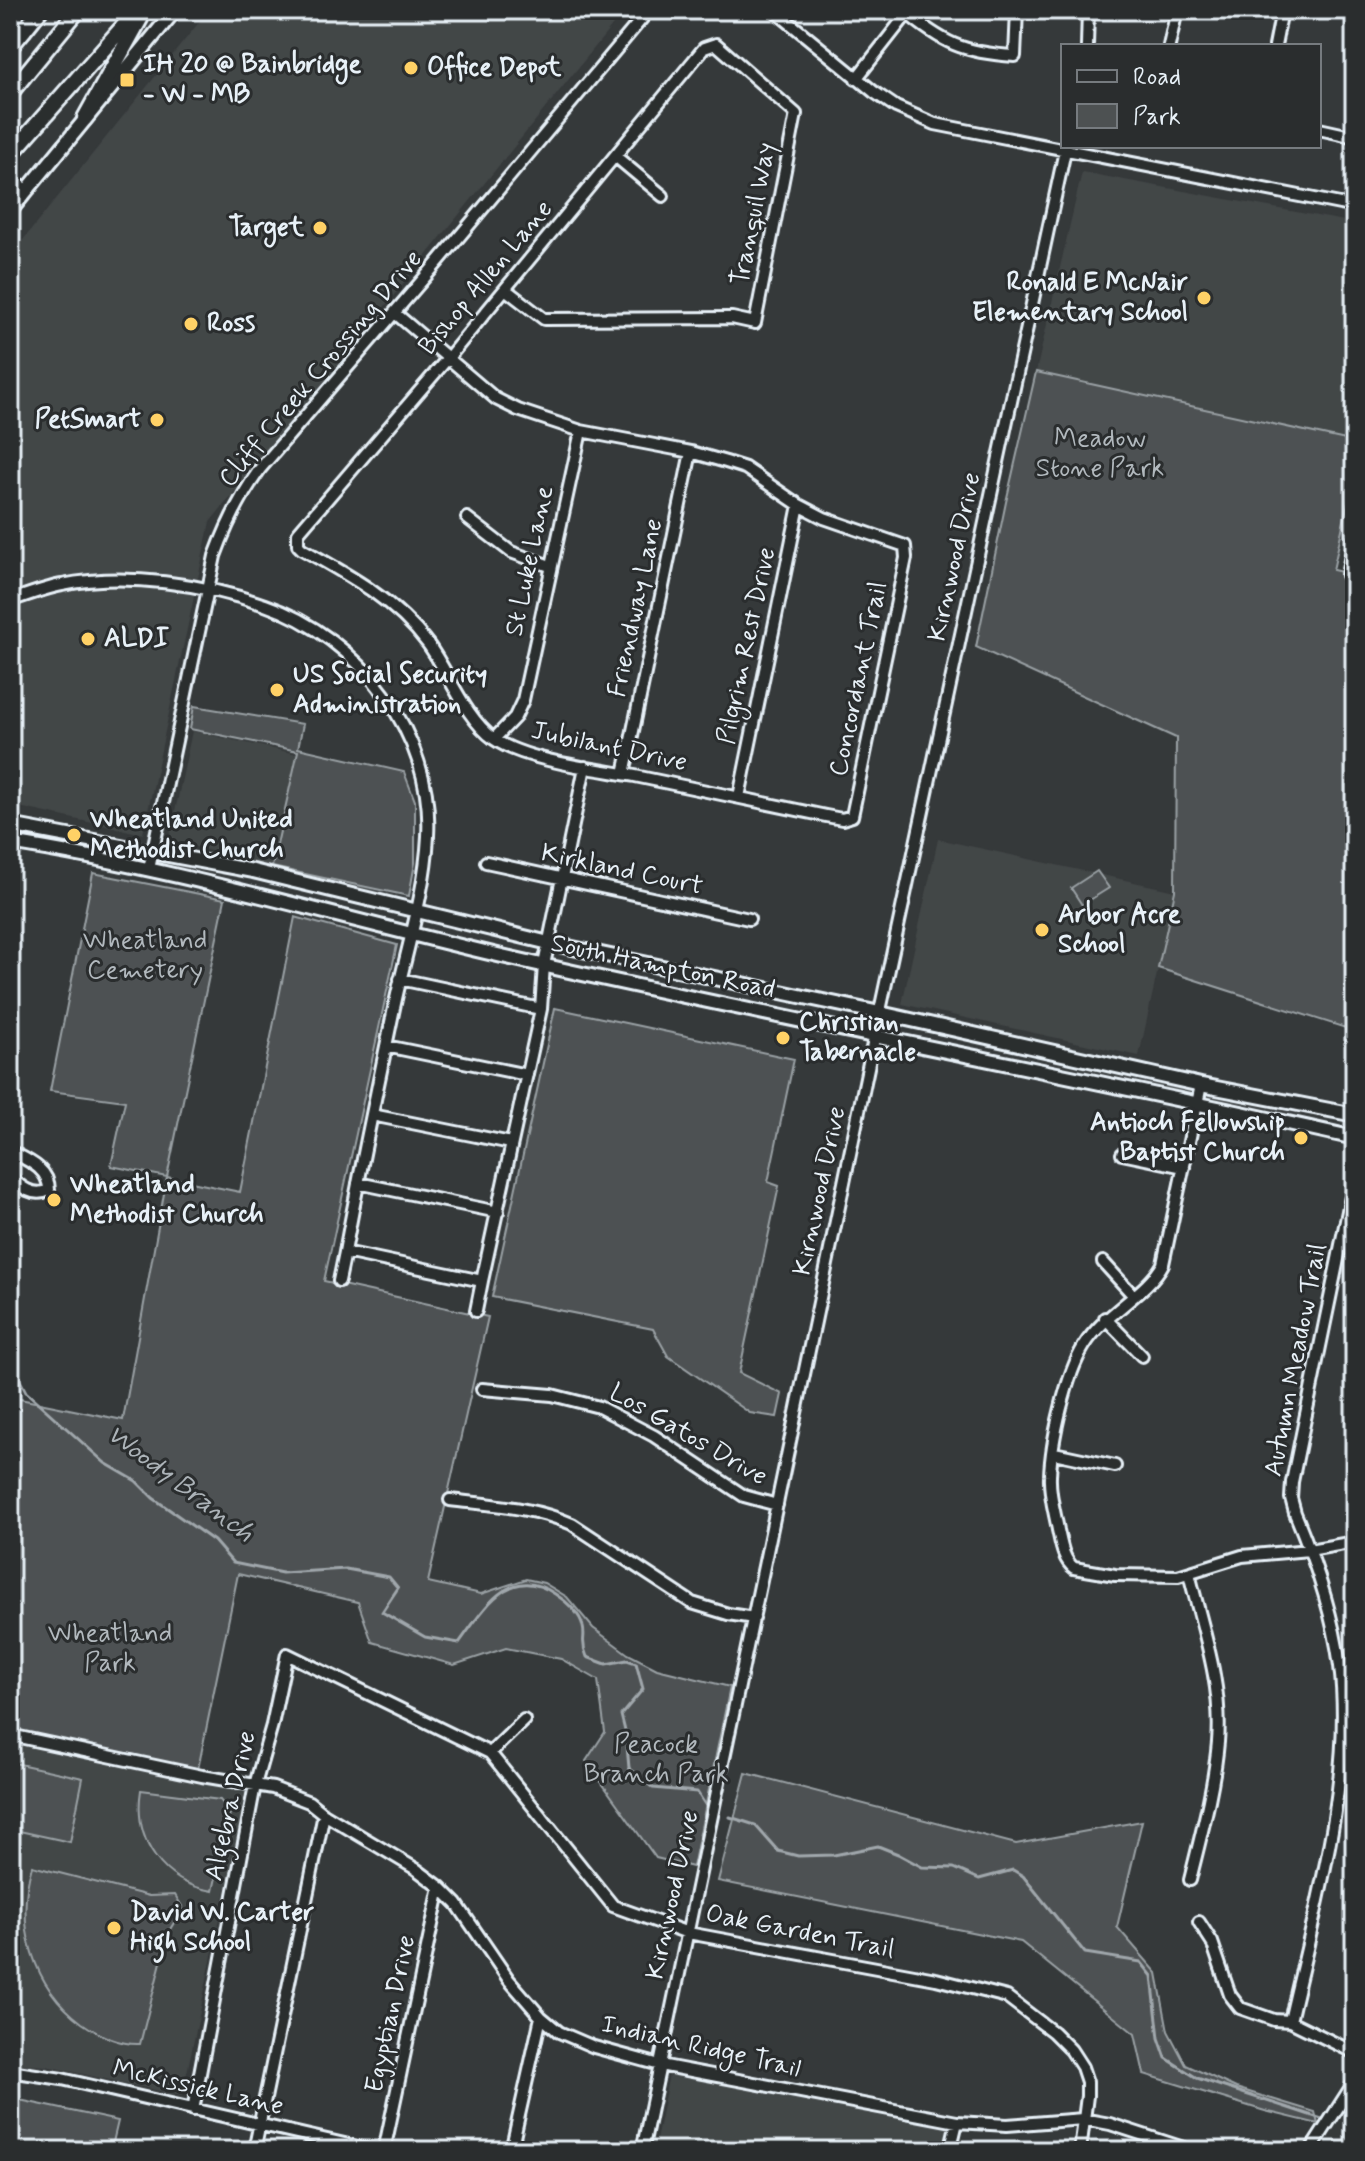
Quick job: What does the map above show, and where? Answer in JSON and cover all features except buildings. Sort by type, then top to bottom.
[{"type":"highway","points":[[10,47],[40,10]]},
{"type":"highway","points":[[10,93],[78,10]]},
{"type":"highway","points":[[10,155],[138,10]]},
{"type":"highway","points":[[85,118],[145,10]]},
{"type":"main road","points":[[10,56],[18,10]]},
{"type":"main road","points":[[10,211],[175,10]]},
{"type":"main road","points":[[10,180],[26,191]]},
{"type":"main road","name":"South Hampton Road","points":[[10,825],[253,871],[549,943],[1201,1085],[1355,1115]]},
{"type":"main road","name":"South Hampton Road","points":[[10,843],[149,869],[544,965],[1355,1138]]},
{"type":"main road","points":[[248,892],[253,871]]},
{"type":"street","name":"Cliff Creek Crossing Drive","points":[[149,869],[215,556],[241,495],[649,10]]},
{"type":"street","points":[[774,10],[856,79],[896,107],[935,124],[1061,146]]},
{"type":"street","points":[[856,79],[905,12],[936,37],[982,54],[1015,56],[1017,10]]},
{"type":"street","points":[[1087,44],[1088,10]]},
{"type":"street","points":[[1169,44],[1177,10]]},
{"type":"street","points":[[1275,44],[1282,10]]},
{"type":"street","name":"Bishop Allen Lane","points":[[298,545],[298,533],[448,358],[704,48],[716,44],[796,114]]},
{"type":"street","name":"Tranquil Way","points":[[505,289],[544,319],[732,318],[755,323],[796,114]]},
{"type":"street","points":[[1321,129],[1355,137]]},
{"type":"street","name":"Kirnwood Drive","points":[[642,2151],[875,1034],[1066,148]]},
{"type":"street","points":[[1071,148],[1355,207]]},
{"type":"street","points":[[615,156],[663,196]]},
{"type":"street","points":[[395,313],[506,404],[581,431],[691,452],[745,468],[799,505]]},
{"type":"street","name":"St Luke Lane","points":[[494,739],[515,717],[523,700],[581,431]]},
{"type":"street","name":"Friendway Lane","points":[[624,774],[691,452]]},
{"type":"street","name":"Concordant Trail","points":[[799,505],[847,526],[901,543],[907,550],[852,816]]},
{"type":"street","name":"Pilgrim Rest Drive","points":[[739,797],[799,505]]},
{"type":"street","points":[[467,518],[511,552],[550,566]]},
{"type":"street","points":[[1347,575],[1355,535]]},
{"type":"street","name":"Jubilant Drive","points":[[298,545],[354,578],[402,615],[444,667],[474,719],[494,739],[518,751],[842,819],[852,816]]},
{"type":"street","points":[[10,601],[60,585],[96,580],[163,583],[262,604],[308,624],[356,660],[388,699],[408,735],[427,801],[428,835],[416,912],[339,1281]]},
{"type":"street","points":[[476,1311],[541,1009],[544,965],[585,767]]},
{"type":"street","name":"Kirkland Court","points":[[486,862],[749,919]]},
{"type":"street","points":[[400,979],[541,1009]]},
{"type":"street","points":[[386,1046],[527,1075]]},
{"type":"street","points":[[1201,1085],[1163,1264],[1157,1275],[1105,1318],[1084,1346],[1060,1409],[1050,1475],[1061,1544],[1070,1566],[1087,1571],[1156,1577],[1189,1573],[1242,1556],[1355,1542]]},
{"type":"street","points":[[372,1115],[511,1143]]},
{"type":"street","points":[[10,1151],[41,1169],[49,1180],[49,1190],[42,1194],[32,1192],[20,1186],[10,1175]]},
{"type":"street","points":[[1122,1154],[1184,1167]]},
{"type":"street","name":"Autumn Meadow Trail","points":[[1290,2021],[1318,1899],[1342,1757],[1340,1666],[1332,1624],[1291,1498],[1292,1482],[1355,1177]]},
{"type":"street","points":[[358,1183],[498,1212]]},
{"type":"street","points":[[345,1252],[482,1281]]},
{"type":"street","points":[[1103,1262],[1133,1295]]},
{"type":"street","points":[[1105,1318],[1142,1356]]},
{"type":"street","name":"Los Gatos Drive","points":[[482,1389],[552,1395],[599,1407],[654,1436],[744,1496],[777,1505]]},
{"type":"street","points":[[1054,1453],[1115,1466]]},
{"type":"street","points":[[450,1500],[555,1516],[692,1603],[754,1618]]},
{"type":"street","points":[[1189,1573],[1214,1673],[1218,1740],[1207,1811],[1190,1880]]},
{"type":"street","name":"Oak Garden Trail","points":[[287,1654],[490,1753],[613,1906],[688,1933],[936,1979],[1007,1997],[1053,2032],[1082,2067],[1087,2082],[1080,2151]]},
{"type":"street","name":"Algebra Drive","points":[[193,2110],[255,1785],[287,1654]]},
{"type":"street","points":[[490,1753],[524,1720]]},
{"type":"street","name":"Indian Ridge Trail","points":[[10,1735],[255,1785],[290,1793],[309,1802],[440,1887],[457,1904],[509,1980],[541,2017],[559,2032],[579,2042],[660,2065],[957,2122],[1007,2125],[1083,2119],[1110,2124],[1189,2150]]},
{"type":"street","points":[[254,2151],[324,1814]]},
{"type":"street","name":"Egyptian Drive","points":[[384,2151],[440,1887]]},
{"type":"street","points":[[1199,1922],[1212,1942],[1230,1995],[1240,2008],[1265,2017],[1290,2021],[1355,2053]]},
{"type":"street","points":[[511,2151],[541,2017]]},
{"type":"street","name":"McKissick Lane","points":[[10,2071],[62,2079],[375,2151]]},
{"type":"street","points":[[1310,2151],[1355,2081]]},
{"type":"street","points":[[950,2151],[957,2122]]},
{"type":"shaded area","points":[[209,10],[625,10],[210,522],[143,834],[10,805],[10,256]]},
{"type":"shaded area","name":"Ronald E McNair Elementary School","points":[[1082,172],[1355,223],[1355,442],[1036,372]]},
{"type":"shaded area","points":[[192,731],[297,754],[272,867],[169,840]]},
{"type":"shaded area","name":"Arbor Acre School","points":[[938,839],[1175,891],[1139,1056],[902,1004]]},
{"type":"shaded area","name":"David W. Carter High School","points":[[10,1742],[247,1792],[182,2096],[46,2066],[10,2064]]},
{"type":"shaded area","points":[[669,2074],[948,2125],[943,2151],[654,2151]]},
{"type":"green space","name":"Meadow Stone Park","points":[[1036,372],[1355,442],[1355,471],[1333,570],[1355,575],[1355,1031],[1158,968],[1175,891],[1176,738],[976,647]]},
{"type":"green space","points":[[194,706],[303,724],[298,748],[404,772],[415,801],[415,863],[409,896],[272,867],[298,751],[190,729]]},
{"type":"green space","points":[[1097,871],[1109,888],[1082,905],[1071,888]]},
{"type":"green space","name":"Wheatland Cemetery","points":[[93,873],[225,899],[167,1177],[111,1166],[125,1101],[50,1091]]},
{"type":"green space","points":[[295,917],[397,945],[324,1281],[488,1317],[428,1582],[481,1594],[526,1579],[544,1583],[567,1597],[593,1628],[628,1654],[657,1669],[730,1687],[693,1867],[656,1858],[586,1761],[605,1732],[598,1680],[561,1659],[506,1648],[454,1665],[372,1642],[358,1602],[238,1574],[198,1769],[10,1729],[10,1397],[123,1420],[167,1177],[240,1192]]},
{"type":"green space","points":[[555,1008],[794,1059],[768,1182],[779,1186],[739,1373],[782,1394],[777,1417],[750,1413],[668,1356],[653,1329],[492,1297]]},
{"type":"green space","points":[[10,1762],[83,1778],[70,1842],[10,1829]]},
{"type":"green space","points":[[746,1773],[1016,1844],[1142,1821],[1117,1927],[1157,1973],[1168,2031],[1186,2065],[1236,2088],[1315,2112],[1318,2124],[1144,2074],[1135,2034],[1021,1942],[718,1881]]},
{"type":"green space","points":[[141,1790],[220,1800],[230,1813],[213,1891],[179,1879],[155,1856],[142,1826]]},
{"type":"green space","points":[[32,1866],[149,1896],[175,1895],[183,1908],[169,1931],[140,2044],[116,2041],[95,2031],[65,2008],[51,1991],[32,1952],[27,1931],[27,1888]]},
{"type":"green space","points":[[10,2098],[118,2121],[111,2151],[10,2151]]},
{"type":"waterway","name":"Woody Branch","points":[[10,1361],[26,1392],[105,1463],[136,1481],[153,1498],[214,1541],[233,1563],[282,1573],[346,1569],[389,1577],[398,1588],[382,1612],[425,1637],[459,1643],[488,1605],[511,1587],[524,1584],[539,1586],[555,1594],[579,1617],[587,1657],[606,1664],[627,1660],[636,1663],[643,1689],[621,1715],[629,1768],[653,1788],[697,1792],[708,1809]]},
{"type":"waterway","name":"Woody Branch","points":[[730,1817],[755,1825],[778,1851],[798,1856],[834,1855],[878,1846],[922,1867],[954,1868],[979,1879],[1013,1870],[1023,1876],[1085,1953],[1141,1962],[1152,1976],[1159,2038],[1166,2058],[1197,2078],[1325,2120]]},
{"type":"waterway","name":"Woody Branch","points":[[1351,2132],[1355,2135]]},
{"type":"place","name":"Office Depot","points":[[411,68]]},
{"type":"place","name":"IH 20 @ Bainbridge - W - MB","points":[[127,80]]},
{"type":"place","name":"Target","points":[[320,228]]},
{"type":"place","name":"Ronald E McNair Elementary School","points":[[1204,298]]},
{"type":"place","name":"Ross","points":[[191,324]]},
{"type":"place","name":"PetSmart","points":[[157,420]]},
{"type":"place","name":"ALDI","points":[[88,639]]},
{"type":"place","name":"US Social Security Administration","points":[[277,690]]},
{"type":"place","name":"Wheatland United Methodist Church","points":[[74,835]]},
{"type":"place","name":"Arbor Acre School","points":[[1042,930]]},
{"type":"place","name":"Christian Tabernacle","points":[[783,1038]]},
{"type":"place","name":"Antioch Fellowship Baptist Church","points":[[1301,1138]]},
{"type":"place","name":"Wheatland Methodist Church","points":[[54,1200]]},
{"type":"place","name":"David W. Carter High School","points":[[114,1928]]},
{"type":"park label","name":"Wheatland Park","points":[[110,1649]]},
{"type":"park label","name":"Peacock Branch Park","points":[[656,1760]]}]
